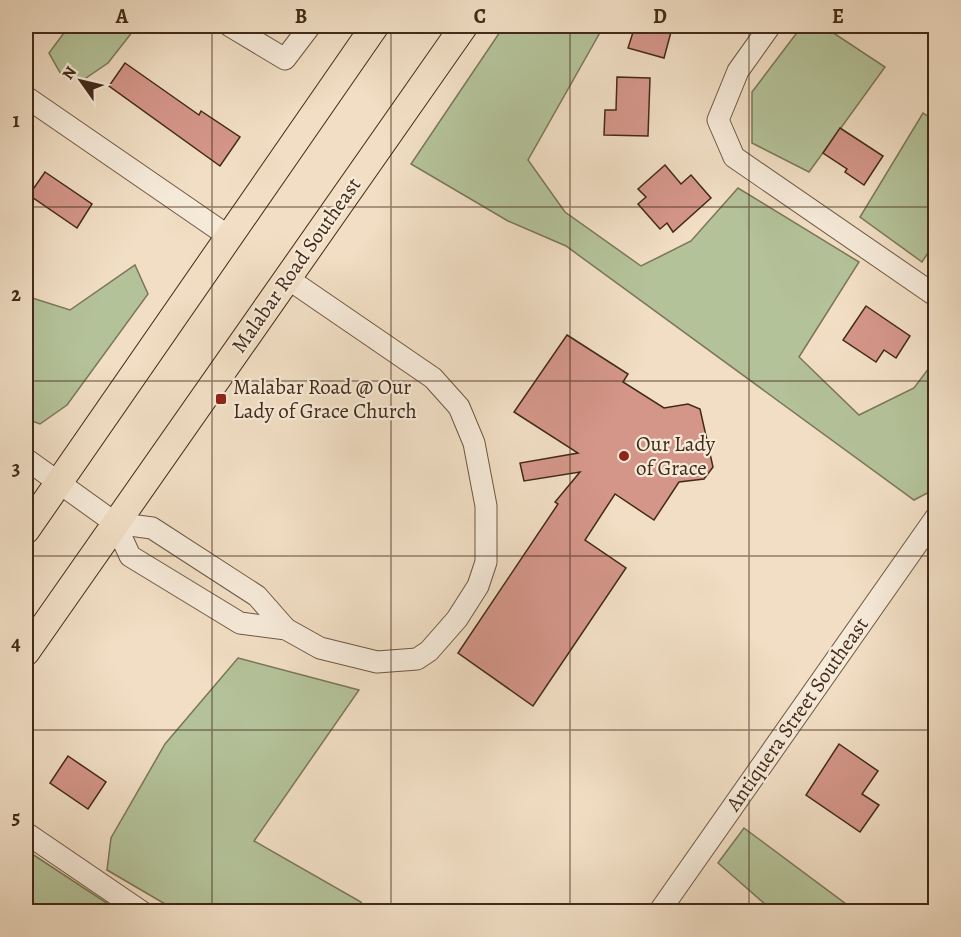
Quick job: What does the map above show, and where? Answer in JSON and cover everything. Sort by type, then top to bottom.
[{"type":"main road","points":[[26,530],[375,26]]},
{"type":"main road","name":"Malabar Road Southeast","points":[[26,652],[460,27]]},
{"type":"street","points":[[230,26],[285,59],[309,26]]},
{"type":"street","points":[[770,26],[738,71],[718,120],[734,157],[936,296]]},
{"type":"street","points":[[26,97],[228,236]]},
{"type":"street","points":[[115,523],[152,528],[257,596],[286,629],[320,648],[377,662],[417,659],[429,651],[457,619],[478,586],[486,562],[486,506],[474,443],[459,407],[433,378],[287,278]]},
{"type":"street","points":[[26,459],[115,523],[130,556],[240,623],[286,629]]},
{"type":"street","name":"Antiquera Street Southeast","points":[[659,912],[936,517]]},
{"type":"street","points":[[26,832],[142,912]]},
{"type":"green space","points":[[69,26],[137,26],[108,63],[83,80],[62,76],[49,53]]},
{"type":"green space","points":[[504,26],[598,26],[602,29],[528,160],[565,212],[641,266],[691,241],[738,188],[859,262],[799,357],[859,415],[914,388],[935,360],[935,489],[914,500],[566,246],[508,221],[411,164]]},
{"type":"green space","points":[[802,26],[823,26],[885,67],[809,172],[752,143],[752,92]]},
{"type":"green space","points":[[923,113],[935,121],[935,242],[922,262],[860,217]]},
{"type":"green space","points":[[135,265],[148,294],[67,405],[40,424],[26,419],[26,296],[70,310]]},
{"type":"green space","points":[[238,658],[359,690],[254,841],[361,902],[365,911],[177,911],[107,870],[111,838],[165,744]]},
{"type":"green space","points":[[744,828],[850,907],[847,911],[773,911],[718,863]]},
{"type":"green space","points":[[26,850],[119,911],[26,911]]},
{"type":"building","points":[[635,26],[665,26],[663,30],[671,32],[664,58],[628,48]]},
{"type":"building","points":[[125,63],[199,115],[201,111],[240,137],[220,166],[109,86]]},
{"type":"building","points":[[617,77],[650,78],[648,136],[604,135],[605,110],[616,110]]},
{"type":"building","points":[[840,128],[883,156],[864,185],[845,172],[847,169],[823,153]]},
{"type":"building","points":[[665,165],[681,184],[691,175],[711,198],[673,232],[667,223],[660,229],[638,204],[646,197],[638,189]]},
{"type":"building","points":[[45,172],[92,204],[77,228],[29,195]]},
{"type":"building","points":[[866,306],[910,336],[896,358],[884,350],[876,362],[843,340]]},
{"type":"building","points":[[567,335],[628,374],[623,382],[664,408],[688,404],[700,409],[713,467],[704,479],[679,482],[654,520],[615,494],[585,540],[626,568],[533,706],[458,653],[558,504],[555,502],[580,472],[524,481],[520,463],[578,453],[514,412]]},
{"type":"building","points":[[839,744],[878,771],[862,794],[879,805],[860,832],[806,795]]},
{"type":"building","points":[[68,756],[106,782],[88,809],[50,783]]},
{"type":"place","name":"Malabar Road @ Our Lady of Grace Church","points":[[221,399]]},
{"type":"place","name":"Our Lady of Grace","points":[[624,456]]}]
